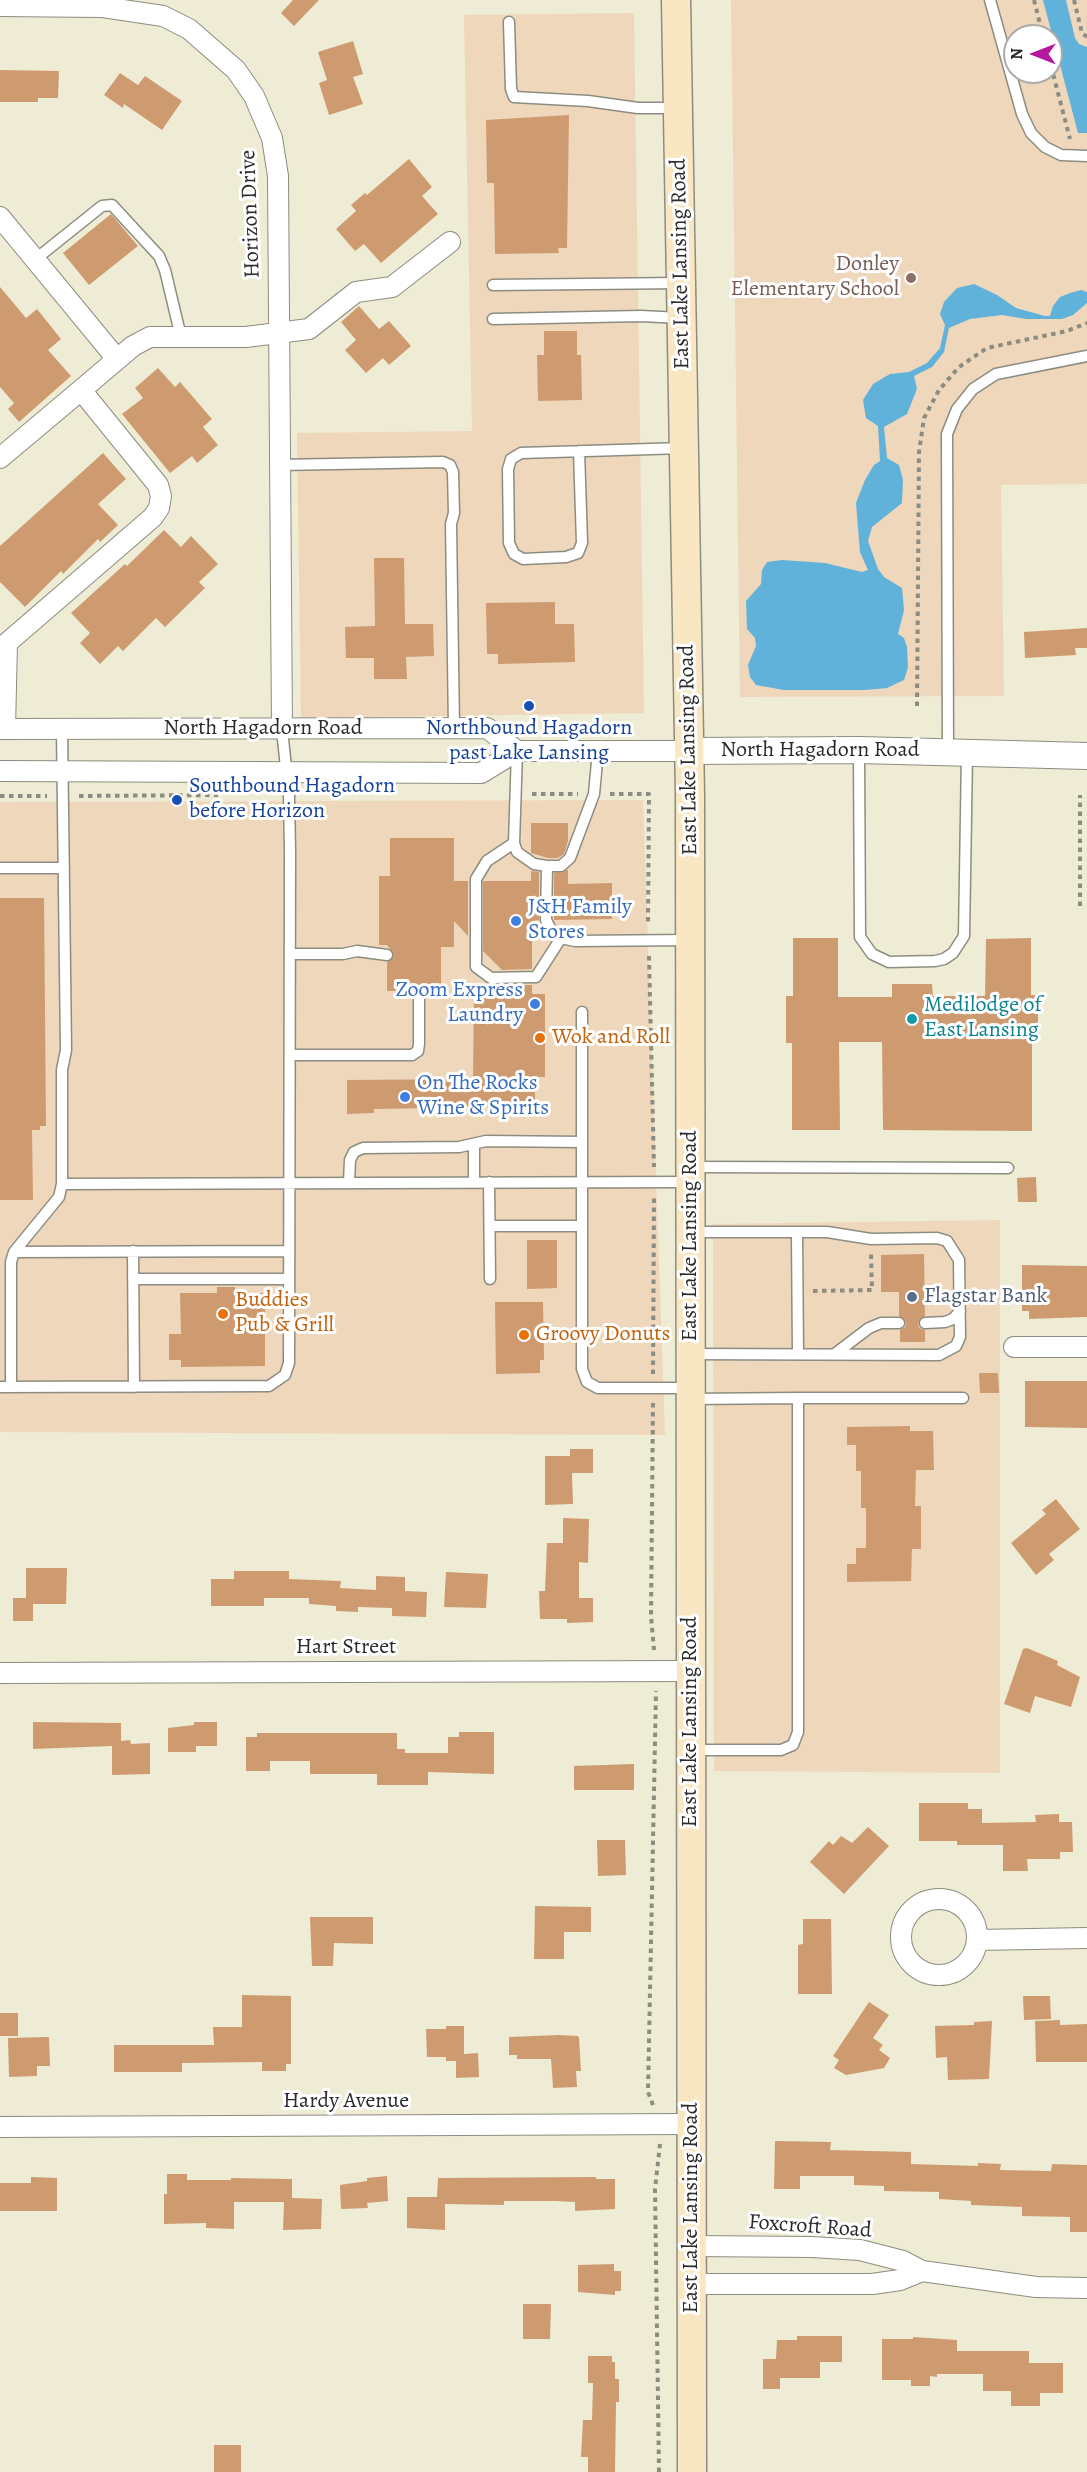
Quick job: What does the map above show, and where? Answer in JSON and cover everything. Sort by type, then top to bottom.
[{"type":"main road","name":"East Lake Lansing Road","points":[[676,0],[690,940],[692,2472]]},
{"type":"street","name":"Horizon Drive","points":[[0,6],[103,7],[163,16],[189,29],[236,70],[254,96],[272,138],[278,176],[282,730]]},
{"type":"street","points":[[0,217],[37,258],[117,359]]},
{"type":"street","points":[[0,458],[117,359],[150,338],[246,337],[309,329],[356,292],[392,287],[450,243]]},
{"type":"street","points":[[3,729],[4,638],[153,517],[159,508],[161,496],[158,485],[81,390]]},
{"type":"street","name":"North Hagadorn Road","points":[[3,729],[487,728],[517,752]]},
{"type":"street","name":"North Hagadorn Road","points":[[0,771],[481,773],[517,752],[860,750],[1087,756]]},
{"type":"street","points":[[1014,1347],[1087,1347]]},
{"type":"street","name":"Hart Street","points":[[0,1673],[691,1671]]},
{"type":"street","points":[[977,1940],[1087,1938]]},
{"type":"street","name":"Hardy Avenue","points":[[0,2127],[692,2124]]},
{"type":"street","name":"Foxcroft Road","points":[[692,2246],[812,2247],[860,2250],[903,2261],[922,2271],[1036,2287],[1087,2288]]},
{"type":"street","name":"Foxcroft Road","points":[[692,2284],[872,2284],[900,2280],[922,2271]]},
{"type":"lane","points":[[990,0],[1022,114],[1031,133],[1045,147],[1061,155],[1087,156]]},
{"type":"lane","points":[[509,22],[511,90],[514,97],[588,101],[638,108],[678,108]]},
{"type":"lane","points":[[37,258],[102,206],[112,205],[159,256],[165,270],[181,338]]},
{"type":"lane","points":[[492,285],[681,283]]},
{"type":"lane","points":[[492,319],[641,315],[682,318]]},
{"type":"lane","points":[[860,750],[860,937],[872,954],[889,962],[944,959],[953,953],[963,936],[946,434],[957,409],[973,389],[996,374],[1087,356]]},
{"type":"lane","points":[[579,451],[582,543],[578,553],[566,557],[523,559],[514,554],[509,543],[508,469],[511,459],[521,453],[579,451],[684,448]]},
{"type":"lane","points":[[279,465],[443,462],[450,465],[453,472],[454,513],[451,524],[454,728]]},
{"type":"lane","points":[[62,729],[66,1050],[62,1070],[62,1184],[59,1197],[14,1252],[11,1262],[5,1387],[269,1386],[278,1382],[285,1375],[290,1363],[290,954],[289,795],[282,730]]},
{"type":"lane","points":[[517,752],[514,843],[517,852],[534,864],[547,866],[561,866],[570,858],[594,794],[598,752]]},
{"type":"lane","points":[[514,843],[487,861],[476,879],[476,968],[491,978],[536,977],[561,938]]},
{"type":"lane","points":[[547,866],[546,920],[550,930],[561,938],[575,941],[690,940]]},
{"type":"lane","points":[[0,868],[64,868]]},
{"type":"lane","points":[[290,954],[343,954],[357,951],[387,955]]},
{"type":"lane","points":[[290,1056],[412,1055],[418,1051],[419,1044],[419,998]]},
{"type":"lane","points":[[582,1012],[582,1369],[587,1382],[598,1388],[798,1398],[963,1398]]},
{"type":"lane","points":[[349,1182],[350,1160],[354,1152],[363,1148],[459,1147],[486,1141],[582,1142]]},
{"type":"lane","points":[[474,1144],[474,1182]]},
{"type":"lane","points":[[62,1184],[655,1182],[691,1174],[1008,1168]]},
{"type":"lane","points":[[489,1182],[490,1279]]},
{"type":"lane","points":[[489,1226],[582,1226]]},
{"type":"lane","points":[[691,1232],[797,1234],[827,1232],[871,1239],[947,1241],[959,1260],[960,1311],[960,1337],[956,1346],[939,1355],[691,1354]]},
{"type":"lane","points":[[797,1234],[798,1354]]},
{"type":"lane","points":[[134,1251],[134,1387]]},
{"type":"lane","points":[[14,1252],[289,1251]]},
{"type":"lane","points":[[134,1279],[289,1279]]},
{"type":"lane","points":[[925,1323],[945,1322],[953,1319],[960,1311]]},
{"type":"lane","points":[[836,1353],[869,1328],[881,1323],[899,1323]]},
{"type":"lane","points":[[691,1750],[781,1750],[793,1746],[798,1732],[798,1398]]},
{"type":"path","points":[[1034,0],[1040,24]]},
{"type":"path","points":[[1074,0],[1082,33],[1087,37]]},
{"type":"path","points":[[1056,84],[1074,157]]},
{"type":"path","points":[[649,795],[648,941],[655,1182],[651,1616],[656,1672],[648,2092],[661,2125],[655,2189],[659,2472]]},
{"type":"path","points":[[1080,795],[1080,906]]},
{"type":"path","points":[[797,1291],[872,1290],[871,1239]]},
{"type":"shaded area","name":"Donley Elementary School","points":[[731,0],[1087,0],[1087,484],[1001,485],[1004,696],[740,697]]},
{"type":"shaded area","points":[[634,13],[644,713],[301,718],[297,433],[472,431],[464,15]]},
{"type":"shaded area","points":[[643,800],[665,1435],[0,1432],[0,802]]},
{"type":"shaded area","points":[[1000,1220],[1000,1773],[714,1771],[713,1224]]},
{"type":"water","points":[[1043,0],[1066,0],[1075,38],[1079,44],[1087,47],[1087,133],[1078,133],[1063,76],[1063,24],[1049,24]]},
{"type":"water","points":[[974,284],[997,295],[1016,308],[1045,316],[1050,316],[1053,306],[1060,297],[1070,293],[1081,290],[1087,292],[1087,303],[1073,315],[1062,319],[1026,319],[1002,315],[970,319],[949,328],[944,352],[932,367],[914,376],[917,389],[907,414],[884,427],[887,458],[899,465],[903,480],[902,503],[872,527],[868,541],[878,569],[884,577],[902,588],[904,610],[898,634],[904,638],[907,647],[908,667],[904,680],[887,688],[865,690],[784,690],[756,685],[750,677],[748,665],[756,646],[755,638],[747,629],[746,601],[761,584],[762,570],[767,562],[782,560],[825,563],[862,572],[868,570],[860,552],[856,503],[865,480],[874,465],[880,461],[878,426],[866,418],[863,400],[873,384],[890,374],[909,372],[927,363],[940,348],[945,325],[940,314],[944,302],[957,288]]},
{"type":"building","points":[[293,0],[319,0],[294,26],[281,13]]},
{"type":"building","points":[[353,41],[363,74],[353,77],[363,104],[329,115],[319,83],[327,80],[318,52]]},
{"type":"building","points":[[0,70],[59,71],[58,98],[38,98],[38,102],[0,102]]},
{"type":"building","points":[[120,73],[138,85],[145,76],[182,101],[162,130],[124,104],[123,108],[104,95]]},
{"type":"building","points":[[569,115],[567,248],[558,248],[559,253],[495,254],[494,183],[487,183],[486,120]]},
{"type":"building","points":[[409,159],[432,187],[422,196],[438,214],[381,263],[364,244],[355,251],[336,229],[356,211],[351,205],[365,193],[367,195]]},
{"type":"building","points":[[111,214],[138,246],[89,285],[63,253]]},
{"type":"building","points":[[0,287],[26,318],[37,309],[61,339],[48,350],[71,376],[19,422],[8,409],[14,403],[0,387]]},
{"type":"building","points":[[359,306],[379,329],[389,321],[411,346],[389,365],[383,358],[366,373],[345,350],[356,340],[341,322]]},
{"type":"building","points":[[544,331],[577,331],[577,355],[581,355],[582,400],[538,401],[537,355],[544,355]]},
{"type":"building","points":[[158,368],[175,387],[180,382],[212,419],[203,427],[218,445],[197,463],[192,456],[170,473],[122,414],[143,398],[135,388]]},
{"type":"building","points":[[103,453],[126,479],[98,504],[118,525],[100,542],[98,539],[63,574],[61,571],[25,607],[0,582],[0,546]]},
{"type":"building","points":[[164,530],[181,547],[191,536],[218,564],[199,582],[205,588],[165,627],[156,618],[123,651],[118,646],[100,664],[80,643],[90,633],[71,613],[125,564],[127,566]]},
{"type":"building","points":[[374,558],[404,558],[405,624],[433,624],[434,656],[406,657],[407,679],[374,679],[374,658],[346,658],[345,627],[375,626]]},
{"type":"building","points":[[555,602],[555,624],[574,624],[575,662],[498,664],[498,654],[487,654],[486,603]]},
{"type":"building","points":[[1087,628],[1087,648],[1075,648],[1076,655],[1025,658],[1024,632]]},
{"type":"building","points":[[531,823],[568,823],[568,841],[564,854],[558,858],[548,858],[531,853]]},
{"type":"building","points":[[390,838],[454,838],[454,881],[468,881],[468,936],[454,921],[454,947],[441,947],[441,991],[387,991],[387,962],[394,955],[387,945],[379,945],[379,876],[390,876]]},
{"type":"building","points":[[568,870],[568,884],[612,883],[612,919],[554,920],[554,873]]},
{"type":"building","points":[[531,871],[539,872],[539,920],[532,921],[532,969],[502,970],[483,951],[483,881],[531,881]]},
{"type":"building","points":[[0,898],[44,898],[46,1126],[40,1126],[40,1130],[32,1130],[33,1200],[0,1200]]},
{"type":"building","name":"Medilodge of East Lansing","points":[[793,938],[838,938],[838,997],[892,997],[892,984],[932,984],[933,996],[985,996],[986,939],[1031,938],[1031,995],[1038,995],[1038,1042],[1032,1042],[1032,1131],[883,1130],[882,1042],[839,1042],[840,1130],[792,1130],[792,1043],[786,1043],[786,996],[793,996]]},
{"type":"building","points":[[516,985],[532,985],[532,994],[545,994],[545,1077],[535,1077],[535,1107],[461,1106],[461,1111],[436,1112],[436,1108],[374,1109],[374,1113],[347,1114],[347,1080],[473,1079],[474,994],[525,994]]},
{"type":"building","points":[[1036,1177],[1037,1202],[1018,1202],[1017,1178]]},
{"type":"building","points":[[527,1240],[557,1240],[557,1288],[527,1289]]},
{"type":"building","points":[[924,1254],[925,1316],[918,1323],[919,1328],[925,1330],[925,1342],[900,1342],[900,1330],[905,1327],[906,1322],[899,1316],[899,1292],[881,1292],[881,1255]]},
{"type":"building","points":[[1022,1265],[1087,1266],[1087,1317],[1029,1319],[1029,1311],[1022,1311]]},
{"type":"building","name":"Buddies Pub & Grill","points":[[217,1287],[235,1287],[235,1293],[265,1293],[265,1366],[181,1367],[181,1360],[169,1360],[169,1334],[181,1334],[180,1293],[217,1293]]},
{"type":"building","points":[[495,1302],[543,1302],[544,1360],[540,1360],[540,1373],[496,1374]]},
{"type":"building","points":[[979,1373],[998,1373],[999,1393],[980,1393]]},
{"type":"building","points":[[1025,1381],[1087,1381],[1087,1428],[1025,1427]]},
{"type":"building","points":[[910,1426],[910,1431],[933,1431],[934,1470],[916,1470],[915,1506],[921,1506],[921,1549],[912,1549],[911,1581],[847,1582],[847,1564],[856,1564],[856,1548],[866,1548],[866,1508],[861,1508],[861,1471],[856,1471],[856,1445],[847,1445],[847,1427]]},
{"type":"building","points":[[570,1449],[593,1449],[593,1473],[572,1473],[573,1504],[545,1505],[545,1456],[570,1456]]},
{"type":"building","points":[[1056,1499],[1080,1529],[1049,1554],[1054,1560],[1036,1575],[1011,1543],[1046,1514],[1042,1510]]},
{"type":"building","points":[[563,1518],[589,1519],[588,1563],[579,1562],[579,1598],[593,1598],[593,1622],[567,1623],[567,1619],[540,1619],[539,1591],[545,1591],[547,1543],[563,1543]]},
{"type":"building","points":[[26,1568],[67,1568],[66,1604],[33,1604],[33,1621],[13,1621],[13,1598],[26,1598]]},
{"type":"building","points":[[234,1571],[289,1571],[289,1579],[341,1581],[340,1588],[376,1590],[376,1576],[405,1577],[405,1591],[427,1592],[426,1617],[392,1616],[392,1608],[358,1607],[358,1612],[336,1611],[336,1606],[309,1604],[309,1598],[264,1598],[264,1606],[211,1606],[211,1579],[234,1579]]},
{"type":"building","points":[[446,1572],[488,1574],[486,1608],[444,1607]]},
{"type":"building","points":[[1027,1648],[1058,1661],[1057,1665],[1080,1677],[1071,1707],[1035,1696],[1030,1713],[1004,1704],[1023,1649]]},
{"type":"building","points":[[33,1722],[121,1723],[121,1741],[130,1740],[131,1744],[150,1743],[150,1774],[112,1775],[112,1746],[33,1749]]},
{"type":"building","points":[[194,1722],[217,1722],[217,1746],[196,1746],[196,1752],[168,1752],[168,1728],[194,1725]]},
{"type":"building","points":[[459,1732],[494,1732],[494,1774],[428,1772],[428,1785],[377,1785],[377,1774],[310,1774],[310,1761],[270,1761],[270,1771],[246,1771],[246,1737],[257,1737],[257,1733],[397,1733],[397,1749],[405,1749],[405,1753],[448,1753],[448,1737],[459,1737]]},
{"type":"building","points":[[634,1764],[634,1790],[574,1790],[574,1766]]},
{"type":"building","points":[[919,1803],[968,1803],[968,1809],[982,1809],[982,1823],[1036,1822],[1035,1815],[1059,1814],[1059,1822],[1072,1822],[1073,1852],[1060,1852],[1060,1859],[1027,1859],[1028,1871],[1003,1871],[1003,1845],[957,1845],[957,1841],[919,1841]]},
{"type":"building","points":[[868,1827],[889,1846],[844,1894],[810,1862],[829,1841],[833,1845],[841,1836],[852,1843]]},
{"type":"building","points":[[597,1840],[625,1840],[626,1875],[598,1876]]},
{"type":"building","points":[[535,1906],[591,1907],[591,1932],[564,1932],[564,1959],[534,1959]]},
{"type":"building","points":[[310,1917],[373,1917],[373,1944],[334,1943],[333,1966],[312,1966]]},
{"type":"building","points":[[803,1919],[831,1919],[832,1994],[798,1994],[798,1945],[803,1944]]},
{"type":"building","points":[[242,1995],[291,1996],[291,2064],[286,2064],[286,2071],[262,2071],[262,2062],[182,2063],[182,2072],[114,2072],[114,2045],[214,2045],[213,2027],[242,2027]]},
{"type":"building","points":[[1023,1996],[1050,1996],[1051,2019],[1024,2020]]},
{"type":"building","points":[[869,2002],[889,2015],[873,2038],[883,2045],[879,2050],[890,2058],[884,2068],[846,2075],[834,2068],[839,2060],[833,2056]]},
{"type":"building","points":[[0,2013],[18,2013],[18,2036],[0,2036]]},
{"type":"building","points":[[1060,2020],[1060,2025],[1087,2024],[1087,2062],[1036,2062],[1035,2021]]},
{"type":"building","points":[[992,2021],[989,2079],[948,2080],[947,2057],[936,2058],[935,2026],[974,2025],[974,2022]]},
{"type":"building","points":[[446,2026],[464,2026],[464,2054],[478,2053],[479,2077],[456,2078],[456,2061],[446,2061],[446,2057],[427,2057],[426,2029],[446,2029]]},
{"type":"building","points":[[578,2036],[579,2038],[581,2071],[576,2071],[577,2087],[553,2088],[551,2059],[517,2059],[517,2055],[509,2055],[509,2037]]},
{"type":"building","points":[[49,2037],[50,2066],[37,2066],[37,2076],[9,2077],[8,2038]]},
{"type":"building","points":[[775,2141],[831,2142],[830,2150],[911,2152],[911,2164],[978,2166],[978,2163],[1001,2164],[1000,2170],[1051,2171],[1052,2164],[1087,2165],[1087,2232],[1070,2232],[1070,2217],[1022,2216],[1022,2207],[971,2205],[971,2201],[939,2199],[939,2192],[884,2191],[884,2186],[854,2185],[854,2176],[800,2176],[800,2189],[774,2189]]},
{"type":"building","points":[[167,2174],[187,2174],[187,2180],[292,2179],[292,2198],[322,2199],[321,2229],[283,2230],[284,2202],[234,2202],[234,2229],[206,2228],[206,2223],[164,2224]]},
{"type":"building","points":[[387,2176],[388,2201],[367,2203],[368,2208],[341,2209],[340,2185]]},
{"type":"building","points":[[31,2177],[57,2178],[57,2211],[0,2211],[0,2183],[31,2183]]},
{"type":"building","points":[[596,2177],[596,2179],[615,2179],[615,2209],[575,2211],[575,2202],[555,2201],[504,2201],[504,2205],[445,2204],[445,2230],[407,2228],[407,2197],[437,2197],[438,2178]]},
{"type":"building","points":[[614,2264],[614,2271],[621,2271],[621,2291],[615,2291],[615,2295],[578,2292],[578,2265]]},
{"type":"building","points":[[523,2304],[551,2304],[550,2339],[523,2339]]},
{"type":"building","points":[[797,2336],[842,2336],[842,2362],[820,2362],[820,2378],[780,2378],[780,2389],[763,2389],[763,2359],[776,2359],[777,2340],[797,2340]]},
{"type":"building","points":[[913,2337],[957,2340],[957,2351],[1029,2351],[1029,2363],[1063,2363],[1063,2393],[1040,2393],[1040,2406],[1011,2406],[1011,2391],[983,2391],[983,2374],[937,2374],[937,2377],[930,2376],[930,2386],[911,2386],[911,2380],[882,2380],[882,2339],[913,2339]]},
{"type":"building","points":[[588,2356],[612,2356],[612,2362],[615,2362],[615,2379],[619,2379],[619,2402],[616,2402],[615,2472],[588,2472],[588,2457],[581,2457],[583,2420],[592,2420],[593,2383],[588,2383]]},
{"type":"building","points":[[214,2445],[241,2445],[241,2472],[214,2472]]},
{"type":"place","name":"Donley Elementary School","points":[[911,278]]},
{"type":"place","name":"Northbound Hagadorn past Lake Lansing","points":[[529,706]]},
{"type":"place","name":"Southbound Hagadorn before Horizon","points":[[177,800]]},
{"type":"place","name":"J&H Family Stores","points":[[516,921]]},
{"type":"place","name":"Zoom Express Laundry","points":[[535,1004]]},
{"type":"place","name":"Medilodge of East Lansing","points":[[912,1019]]},
{"type":"place","name":"Wok and Roll","points":[[540,1038]]},
{"type":"place","name":"On The Rocks Wine & Spirits","points":[[405,1097]]},
{"type":"place","name":"Flagstar Bank","points":[[912,1297]]},
{"type":"place","name":"Buddies Pub & Grill","points":[[223,1314]]},
{"type":"place","name":"Groovy Donuts","points":[[524,1335]]}]
